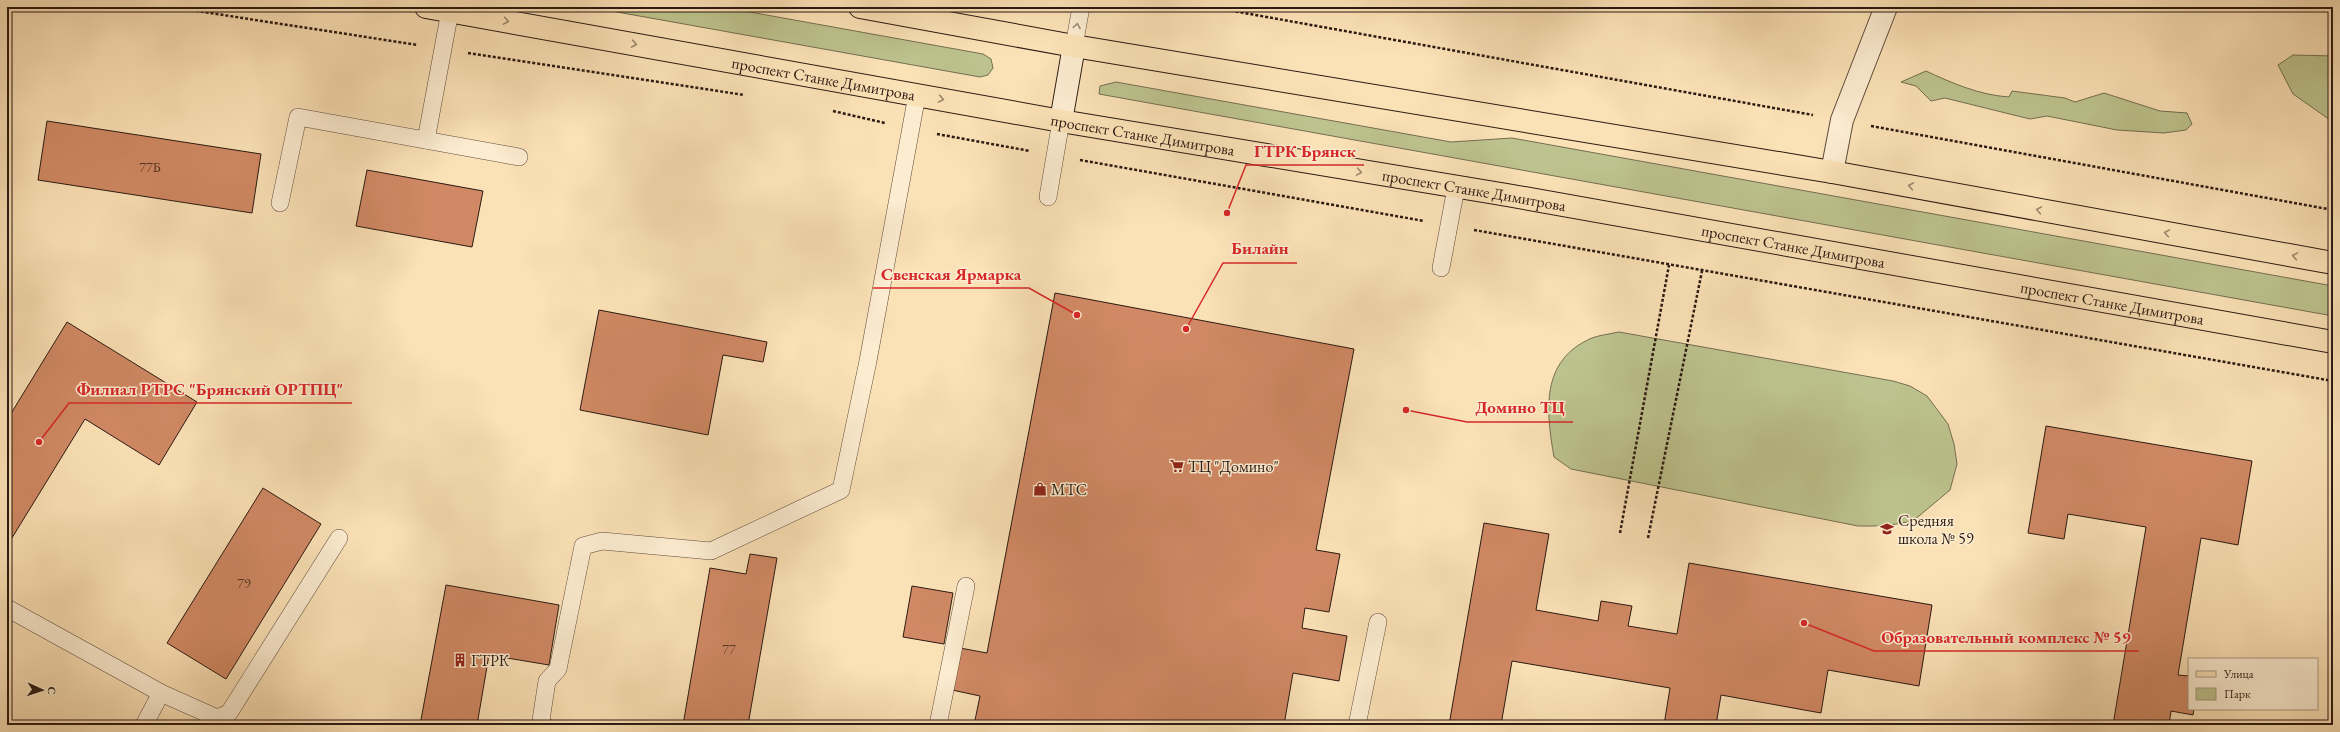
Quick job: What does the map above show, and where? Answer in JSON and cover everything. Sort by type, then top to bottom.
[{"type":"main road","name":"проспект Станке Димитрова","points":[[426,7],[1061,121],[1456,188],[1507,195],[2333,342]]},
{"type":"main road","points":[[860,7],[1074,46],[1832,172],[2333,263]]},
{"type":"street","points":[[1832,172],[1842,120],[1886,7]]},
{"type":"street","points":[[1061,121],[1074,46]]},
{"type":"lane","points":[[1074,46],[1080,7]]},
{"type":"lane","points":[[426,140],[450,11]]},
{"type":"lane","points":[[544,725],[541,720],[547,681],[558,669],[583,546],[602,541],[711,551],[841,490],[918,95]]},
{"type":"lane","points":[[280,203],[298,117],[519,157]]},
{"type":"lane","points":[[1048,197],[1061,121]]},
{"type":"lane","points":[[1441,268],[1456,188]]},
{"type":"lane","points":[[7,608],[161,693],[217,718],[229,713],[339,538]]},
{"type":"lane","points":[[938,725],[966,586]]},
{"type":"lane","points":[[1356,725],[1378,622]]},
{"type":"lane","points":[[144,725],[161,693]]},
{"type":"path","points":[[171,7],[746,96]]},
{"type":"path","points":[[1211,7],[2333,210]]},
{"type":"path","points":[[830,111],[912,129],[1054,156],[2333,381]]},
{"type":"path","points":[[1620,533],[1669,265]]},
{"type":"path","points":[[1648,538],[1702,271]]},
{"type":"green space","points":[[589,7],[722,7],[983,54],[991,59],[993,68],[988,75],[980,77]]},
{"type":"green space","points":[[2293,55],[2333,56],[2333,122],[2293,94],[2278,65]]},
{"type":"green space","points":[[1926,71],[1966,88],[1998,96],[2009,97],[2012,91],[2065,98],[2075,102],[2104,93],[2160,111],[2187,113],[2192,124],[2186,130],[2164,133],[2117,130],[2047,116],[2030,119],[1945,98],[1931,101],[1916,86],[1901,82]]},
{"type":"green space","points":[[1116,82],[1451,142],[1512,138],[2333,286],[2333,316],[1099,94],[1100,86]]},
{"type":"green space","points":[[1619,332],[1893,381],[1910,386],[1927,396],[1948,424],[1954,444],[1957,464],[1950,490],[1913,521],[1885,526],[1858,526],[1571,469],[1554,457],[1551,440],[1549,422],[1550,388],[1555,373],[1563,359],[1575,348],[1592,338]]},
{"type":"building","points":[[47,121],[261,154],[252,213],[38,180]]},
{"type":"building","points":[[367,170],[483,191],[472,247],[356,226]]},
{"type":"building","name":"ТЦ \"Домино\"","points":[[1055,293],[1354,349],[1316,550],[1340,554],[1329,612],[1305,608],[1302,628],[1347,636],[1339,681],[1293,673],[1284,725],[974,725],[980,696],[952,690],[960,648],[987,653]]},
{"type":"building","points":[[599,310],[767,342],[763,362],[723,355],[708,435],[580,410]]},
{"type":"building","points":[[67,322],[197,402],[159,465],[85,419],[7,546],[7,420]]},
{"type":"building","points":[[2046,426],[2252,461],[2238,545],[2201,538],[2178,675],[2188,676],[2188,710],[2194,710],[2193,715],[2171,711],[2169,725],[2113,725],[2146,527],[2068,514],[2064,539],[2028,533]]},
{"type":"building","points":[[263,488],[321,524],[226,679],[167,643]]},
{"type":"building","points":[[1484,523],[1549,534],[1536,610],[1598,621],[1601,601],[1632,606],[1628,626],[1677,634],[1689,563],[1932,605],[1919,686],[1828,670],[1821,713],[1721,695],[1716,725],[1664,725],[1670,688],[1512,661],[1501,725],[1449,725]]},
{"type":"building","points":[[750,554],[777,558],[748,725],[683,725],[710,568],[746,574]]},
{"type":"building","name":"ГТРК","points":[[446,585],[559,605],[549,665],[489,655],[477,725],[420,725]]},
{"type":"building","points":[[912,586],[953,593],[944,644],[903,637]]},
{"type":"building","points":[[490,722],[504,725],[489,725]]},
{"type":"place","name":"ГТРК Брянск","points":[[1227,213]]},
{"type":"place","name":"Свенская Ярмарка","points":[[1077,315]]},
{"type":"place","name":"Билайн","points":[[1186,329]]},
{"type":"place","name":"Домино ТЦ","points":[[1406,410]]},
{"type":"place","name":"Филиал РТРС \"Брянский ОРТПЦ\"","points":[[39,442]]},
{"type":"place","name":"ТЦ \"Домино\"","points":[[1177,466]]},
{"type":"place","name":"МТС","points":[[1040,489]]},
{"type":"place","name":"Средняя школа № 59","points":[[1887,529]]},
{"type":"place","name":"Образовательный комплекс № 59","points":[[1804,623]]},
{"type":"place","name":"ГТРК","points":[[460,660]]}]
